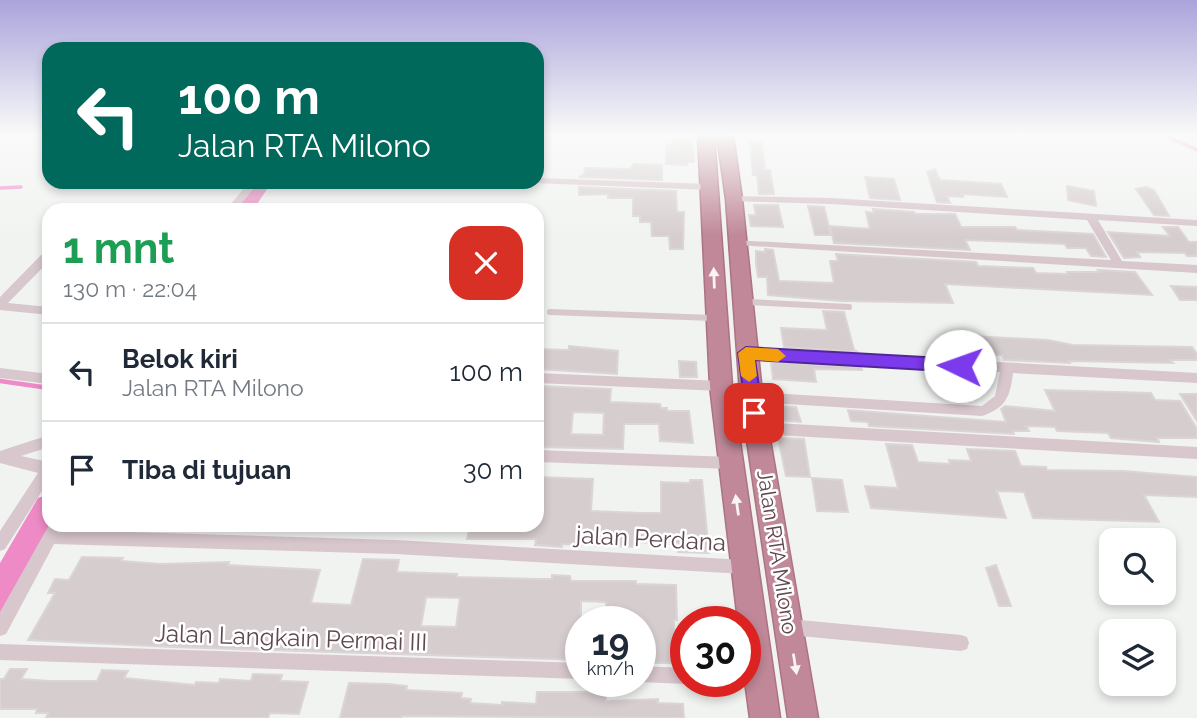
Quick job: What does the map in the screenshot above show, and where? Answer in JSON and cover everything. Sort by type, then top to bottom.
[{"type":"highway","name":"Jalan RTA Milono","points":[[709,169],[710,187],[726,208],[737,242],[752,397],[803,718]]},
{"type":"highway","name":"Jalan RTA Milono","points":[[725,169],[726,208],[715,318],[748,606]]},
{"type":"highway","name":"Jalan RTA Milono","points":[[759,697],[765,718]]},
{"type":"street","points":[[544,181],[710,187]]},
{"type":"street","points":[[238,203],[248,189]]},
{"type":"street","points":[[726,208],[830,201],[1197,223]]},
{"type":"street","points":[[1090,216],[1119,265]]},
{"type":"street","points":[[737,242],[1197,270]]},
{"type":"street","points":[[0,305],[42,261]]},
{"type":"street","points":[[0,305],[42,309]]},
{"type":"street","points":[[746,353],[1197,378]]},
{"type":"street","points":[[752,397],[982,411],[999,403],[1007,368]]},
{"type":"street","points":[[0,373],[42,378]]},
{"type":"street","points":[[544,378],[721,386]]},
{"type":"street","points":[[757,428],[1197,453]]},
{"type":"street","points":[[1,457],[42,443]]},
{"type":"street","points":[[544,456],[731,463]]},
{"type":"street","points":[[1,457],[42,467]]},
{"type":"street","points":[[0,544],[42,480]]},
{"type":"street","points":[[0,628],[52,532]]},
{"type":"street","name":"jalan Perdana","points":[[74,532],[745,567]]},
{"type":"street","points":[[789,627],[961,643]]},
{"type":"street","name":"Jalan Langkain Permai III","points":[[0,652],[565,670]]},
{"type":"lane","points":[[741,302],[849,307]]},
{"type":"lane","points":[[550,312],[715,318]]},
{"type":"building","points":[[585,169],[662,169],[662,180],[579,177],[584,175]]},
{"type":"building","points":[[752,169],[770,170],[774,194],[759,194],[757,175],[753,175]]},
{"type":"building","points":[[935,169],[940,180],[1001,184],[1007,197],[962,194],[963,197],[947,196],[950,203],[937,202],[927,172]]},
{"type":"building","points":[[865,177],[894,179],[900,200],[870,198]]},
{"type":"building","points":[[1067,186],[1094,191],[1096,206],[1068,200]]},
{"type":"building","points":[[579,187],[676,191],[677,212],[684,212],[683,249],[670,249],[669,236],[652,236],[651,222],[640,222],[640,216],[633,216],[633,198],[608,198],[608,194],[579,195]]},
{"type":"building","points":[[1146,187],[1154,190],[1169,216],[1154,215],[1136,189]]},
{"type":"building","points":[[754,205],[778,205],[783,227],[751,226],[749,215],[756,215]]},
{"type":"building","points":[[808,206],[824,207],[831,235],[815,235]]},
{"type":"building","points":[[873,209],[915,214],[955,214],[961,227],[1015,227],[1017,230],[1093,234],[1106,257],[1091,256],[1086,248],[1067,248],[1065,244],[965,240],[970,250],[834,243],[830,226],[870,229],[866,212],[874,213]]},
{"type":"building","points":[[1163,227],[1178,227],[1189,242],[1197,242],[1197,256],[1187,256],[1185,253],[1137,252],[1140,257],[1124,258],[1108,232],[1170,236]]},
{"type":"building","points":[[765,249],[773,250],[779,281],[834,283],[830,261],[838,261],[836,254],[976,262],[978,266],[1033,268],[1036,273],[1100,272],[1098,270],[1135,272],[1152,295],[945,284],[953,303],[841,301],[768,295],[767,277],[758,277],[756,264],[756,251],[765,252]]},
{"type":"building","points":[[1171,286],[1197,287],[1197,300],[1180,300]]},
{"type":"building","points":[[823,311],[844,312],[854,350],[858,352],[784,347],[781,328],[827,330]]},
{"type":"building","points":[[970,336],[1048,340],[1073,345],[1192,347],[1197,354],[1197,360],[1170,360],[1173,363],[1069,361],[1070,363],[1004,360],[1002,355],[977,354]]},
{"type":"building","points":[[569,346],[618,351],[617,374],[544,369],[544,349],[569,350]]},
{"type":"building","points":[[679,361],[696,362],[697,377],[680,377]]},
{"type":"building","points":[[771,362],[861,367],[862,370],[814,369],[816,382],[773,379]]},
{"type":"building","points":[[544,386],[611,389],[610,402],[660,404],[661,408],[667,408],[667,411],[689,411],[693,443],[660,441],[659,424],[624,424],[623,449],[544,447]],"holes":[[[573,412],[604,413],[603,435],[571,434]]]},
{"type":"building","points":[[1045,390],[1151,393],[1155,400],[1180,401],[1197,429],[1197,438],[1157,438],[1159,442],[1111,438],[1108,433],[1057,431],[1055,427],[1026,426],[1029,431],[1013,431],[1014,434],[869,426],[868,422],[851,421],[848,410],[1006,422],[1001,409],[1005,406],[1055,411]]},
{"type":"building","points":[[1180,394],[1197,394],[1197,421]]},
{"type":"building","points":[[773,406],[796,407],[801,422],[775,420]]},
{"type":"building","points":[[778,438],[804,439],[810,477],[786,476]]},
{"type":"building","points":[[886,444],[912,445],[918,462],[950,464],[949,460],[971,461],[967,449],[1015,451],[1021,466],[1046,467],[1047,470],[1123,471],[1197,477],[1197,497],[1144,495],[1159,522],[1033,518],[1024,492],[997,491],[1006,518],[871,508],[865,486],[898,488]]},
{"type":"building","points":[[544,477],[593,479],[591,511],[641,513],[661,513],[661,482],[690,483],[690,480],[702,480],[709,553],[678,552],[678,544],[636,542],[636,547],[562,544],[562,547],[535,545],[536,539],[467,539],[468,532],[544,532]]},
{"type":"building","points":[[812,478],[842,480],[848,512],[817,511]]},
{"type":"building","points":[[82,557],[123,558],[121,561],[161,564],[229,562],[228,565],[320,570],[311,603],[351,605],[363,559],[399,560],[397,572],[457,574],[457,577],[552,579],[552,575],[570,576],[571,581],[636,581],[636,584],[676,585],[677,606],[670,606],[670,663],[656,663],[656,606],[606,606],[606,602],[581,601],[581,606],[565,606],[565,659],[28,640],[55,593],[48,593],[55,579],[69,580]],"holes":[[[426,597],[460,598],[456,627],[421,626]]]},
{"type":"building","points":[[996,565],[1011,606],[999,606],[986,568]]},
{"type":"building","points":[[10,669],[27,669],[21,679],[50,681],[97,681],[102,670],[128,671],[124,678],[195,685],[196,682],[219,683],[220,679],[251,681],[253,674],[282,675],[280,681],[308,682],[299,714],[270,713],[268,718],[46,718],[48,713],[36,713],[37,709],[0,709],[0,679],[4,679]]},
{"type":"building","points":[[349,683],[389,684],[407,686],[406,690],[462,693],[461,698],[471,699],[470,703],[502,705],[502,702],[536,704],[537,692],[565,692],[565,697],[606,697],[606,701],[658,699],[658,703],[683,704],[684,718],[402,716],[340,718]]},
{"type":"waterway","points":[[0,188],[21,187]]},
{"type":"waterway","points":[[247,203],[257,189]]},
{"type":"waterway","points":[[0,381],[42,387]]},
{"type":"waterway","points":[[0,595],[42,520]]},
{"type":"slow traffic","points":[[749,376],[746,353],[778,356]]},
{"type":"route","points":[[754,413],[746,353],[960,366]]}]
